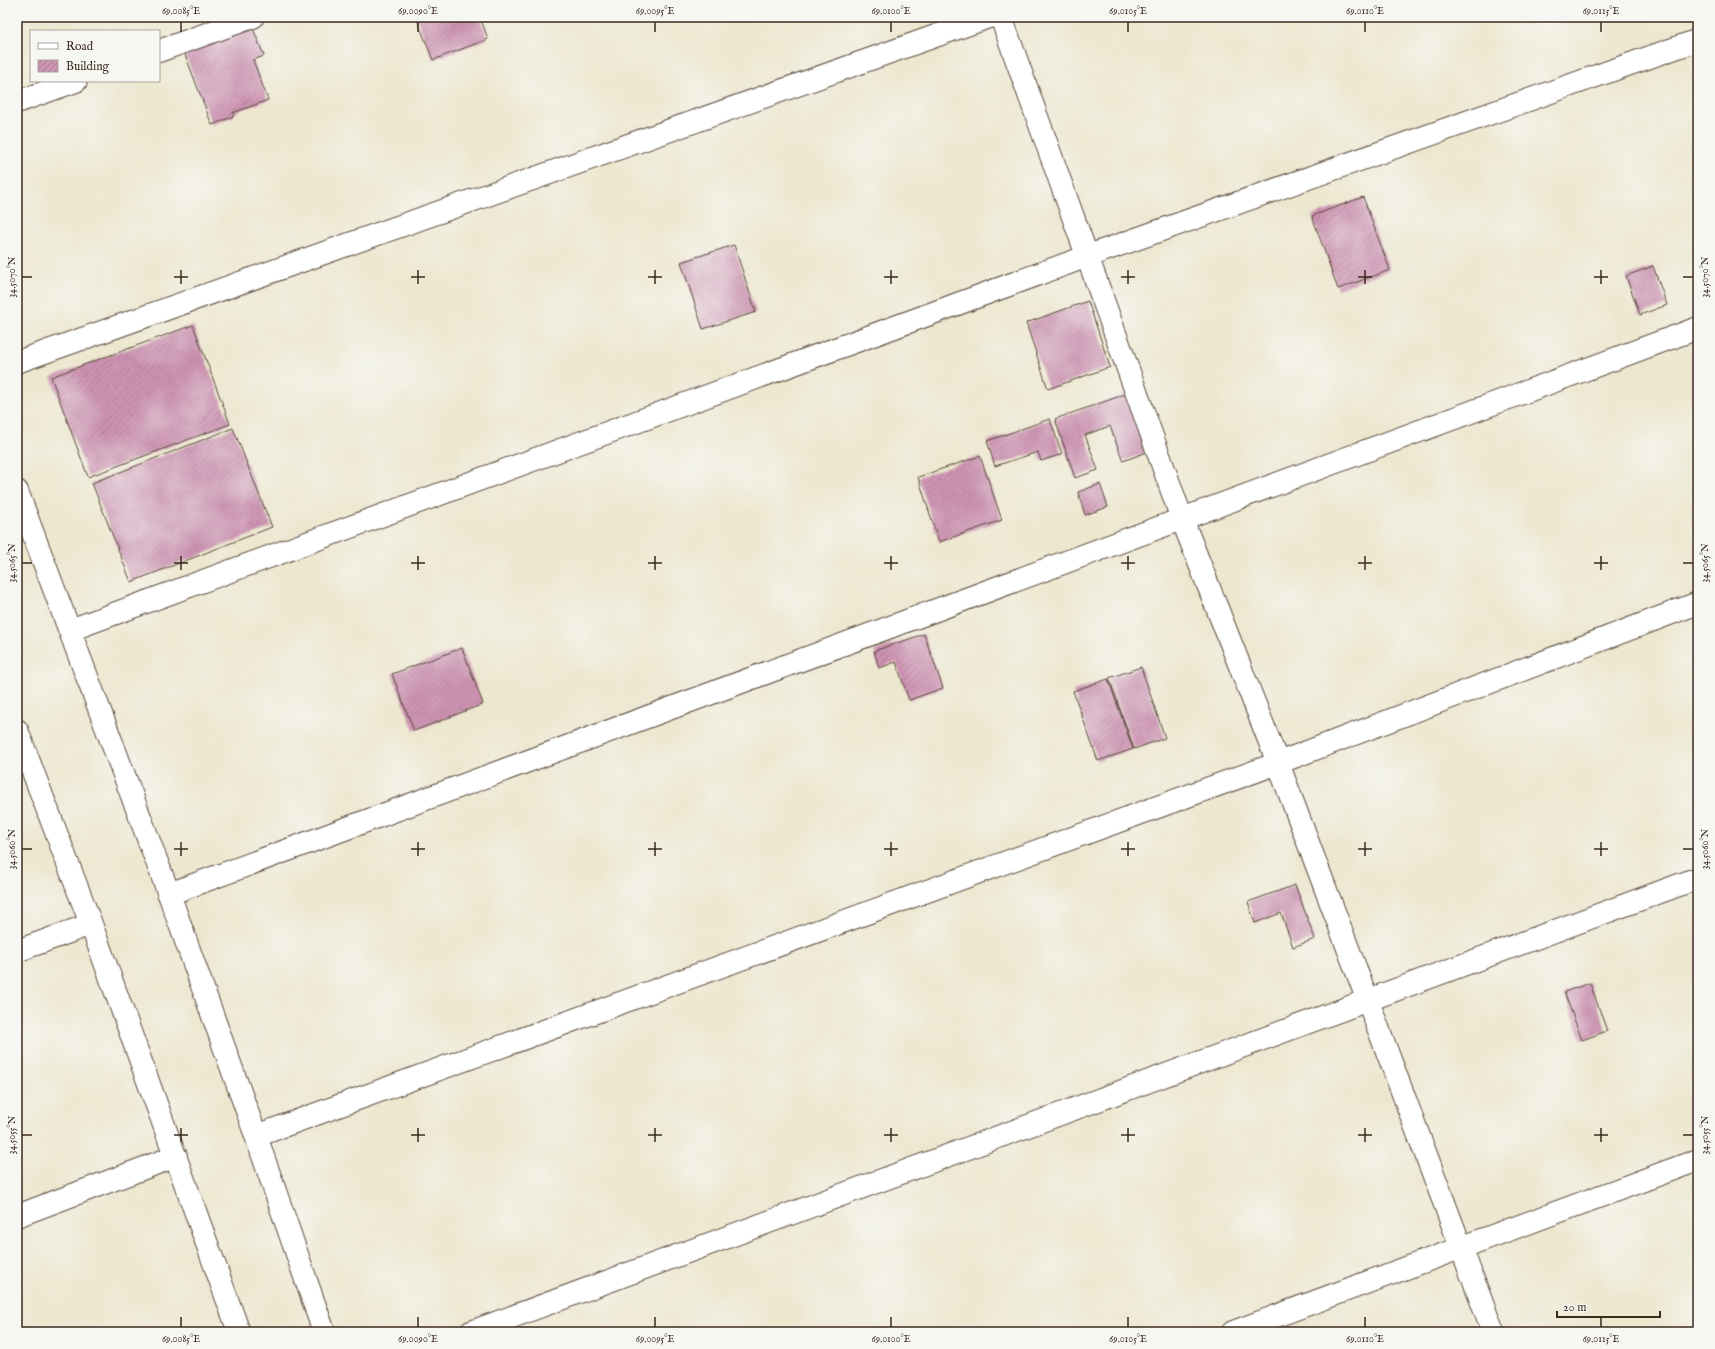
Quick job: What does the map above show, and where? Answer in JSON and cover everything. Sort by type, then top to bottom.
[{"type":"street","points":[[160,51],[253,17]]},
{"type":"street","points":[[17,362],[989,17]]},
{"type":"street","points":[[1001,17],[1182,519],[1278,763],[1493,1332]]},
{"type":"street","points":[[70,630],[1088,256],[1698,40]]},
{"type":"street","points":[[17,102],[73,82]]},
{"type":"street","points":[[169,894],[1698,328]]},
{"type":"street","points":[[17,490],[169,894],[256,1136],[324,1332]]},
{"type":"street","points":[[256,1136],[1278,763],[1698,603]]},
{"type":"street","points":[[17,730],[91,924],[239,1332]]},
{"type":"street","points":[[471,1332],[1367,999],[1698,878]]},
{"type":"street","points":[[17,951],[91,924]]},
{"type":"street","points":[[17,1216],[176,1156]]},
{"type":"street","points":[[1233,1332],[1698,1160]]},
{"type":"building","points":[[416,17],[480,17],[488,39],[433,60]]},
{"type":"building","points":[[252,26],[264,56],[253,60],[268,100],[233,113],[234,116],[212,125],[184,52]]},
{"type":"building","points":[[1363,197],[1390,270],[1338,289],[1312,216]]},
{"type":"building","points":[[734,245],[756,312],[703,329],[681,262]]},
{"type":"building","points":[[1653,266],[1667,305],[1640,315],[1626,276]]},
{"type":"building","points":[[1088,301],[1110,367],[1048,389],[1026,323]]},
{"type":"building","points":[[193,325],[230,424],[88,477],[51,377]]},
{"type":"building","points":[[1126,394],[1147,452],[1123,461],[1110,426],[1085,435],[1098,470],[1075,478],[1055,419]]},
{"type":"building","points":[[1050,419],[1062,454],[1041,461],[1038,452],[995,466],[987,441]]},
{"type":"building","points":[[233,428],[272,527],[131,582],[92,483]]},
{"type":"building","points":[[980,456],[1002,520],[939,542],[918,477]]},
{"type":"building","points":[[1100,484],[1108,507],[1085,515],[1078,492]]},
{"type":"building","points":[[924,634],[943,688],[909,700],[896,662],[879,668],[874,651]]},
{"type":"building","points":[[462,648],[483,704],[414,731],[392,674]]},
{"type":"building","points":[[1141,667],[1165,738],[1134,749],[1109,678]]},
{"type":"building","points":[[1108,679],[1133,749],[1098,761],[1073,691]]},
{"type":"building","points":[[1295,885],[1315,939],[1293,947],[1281,913],[1255,923],[1248,902]]},
{"type":"building","points":[[1590,983],[1607,1031],[1582,1040],[1564,992]]}]
